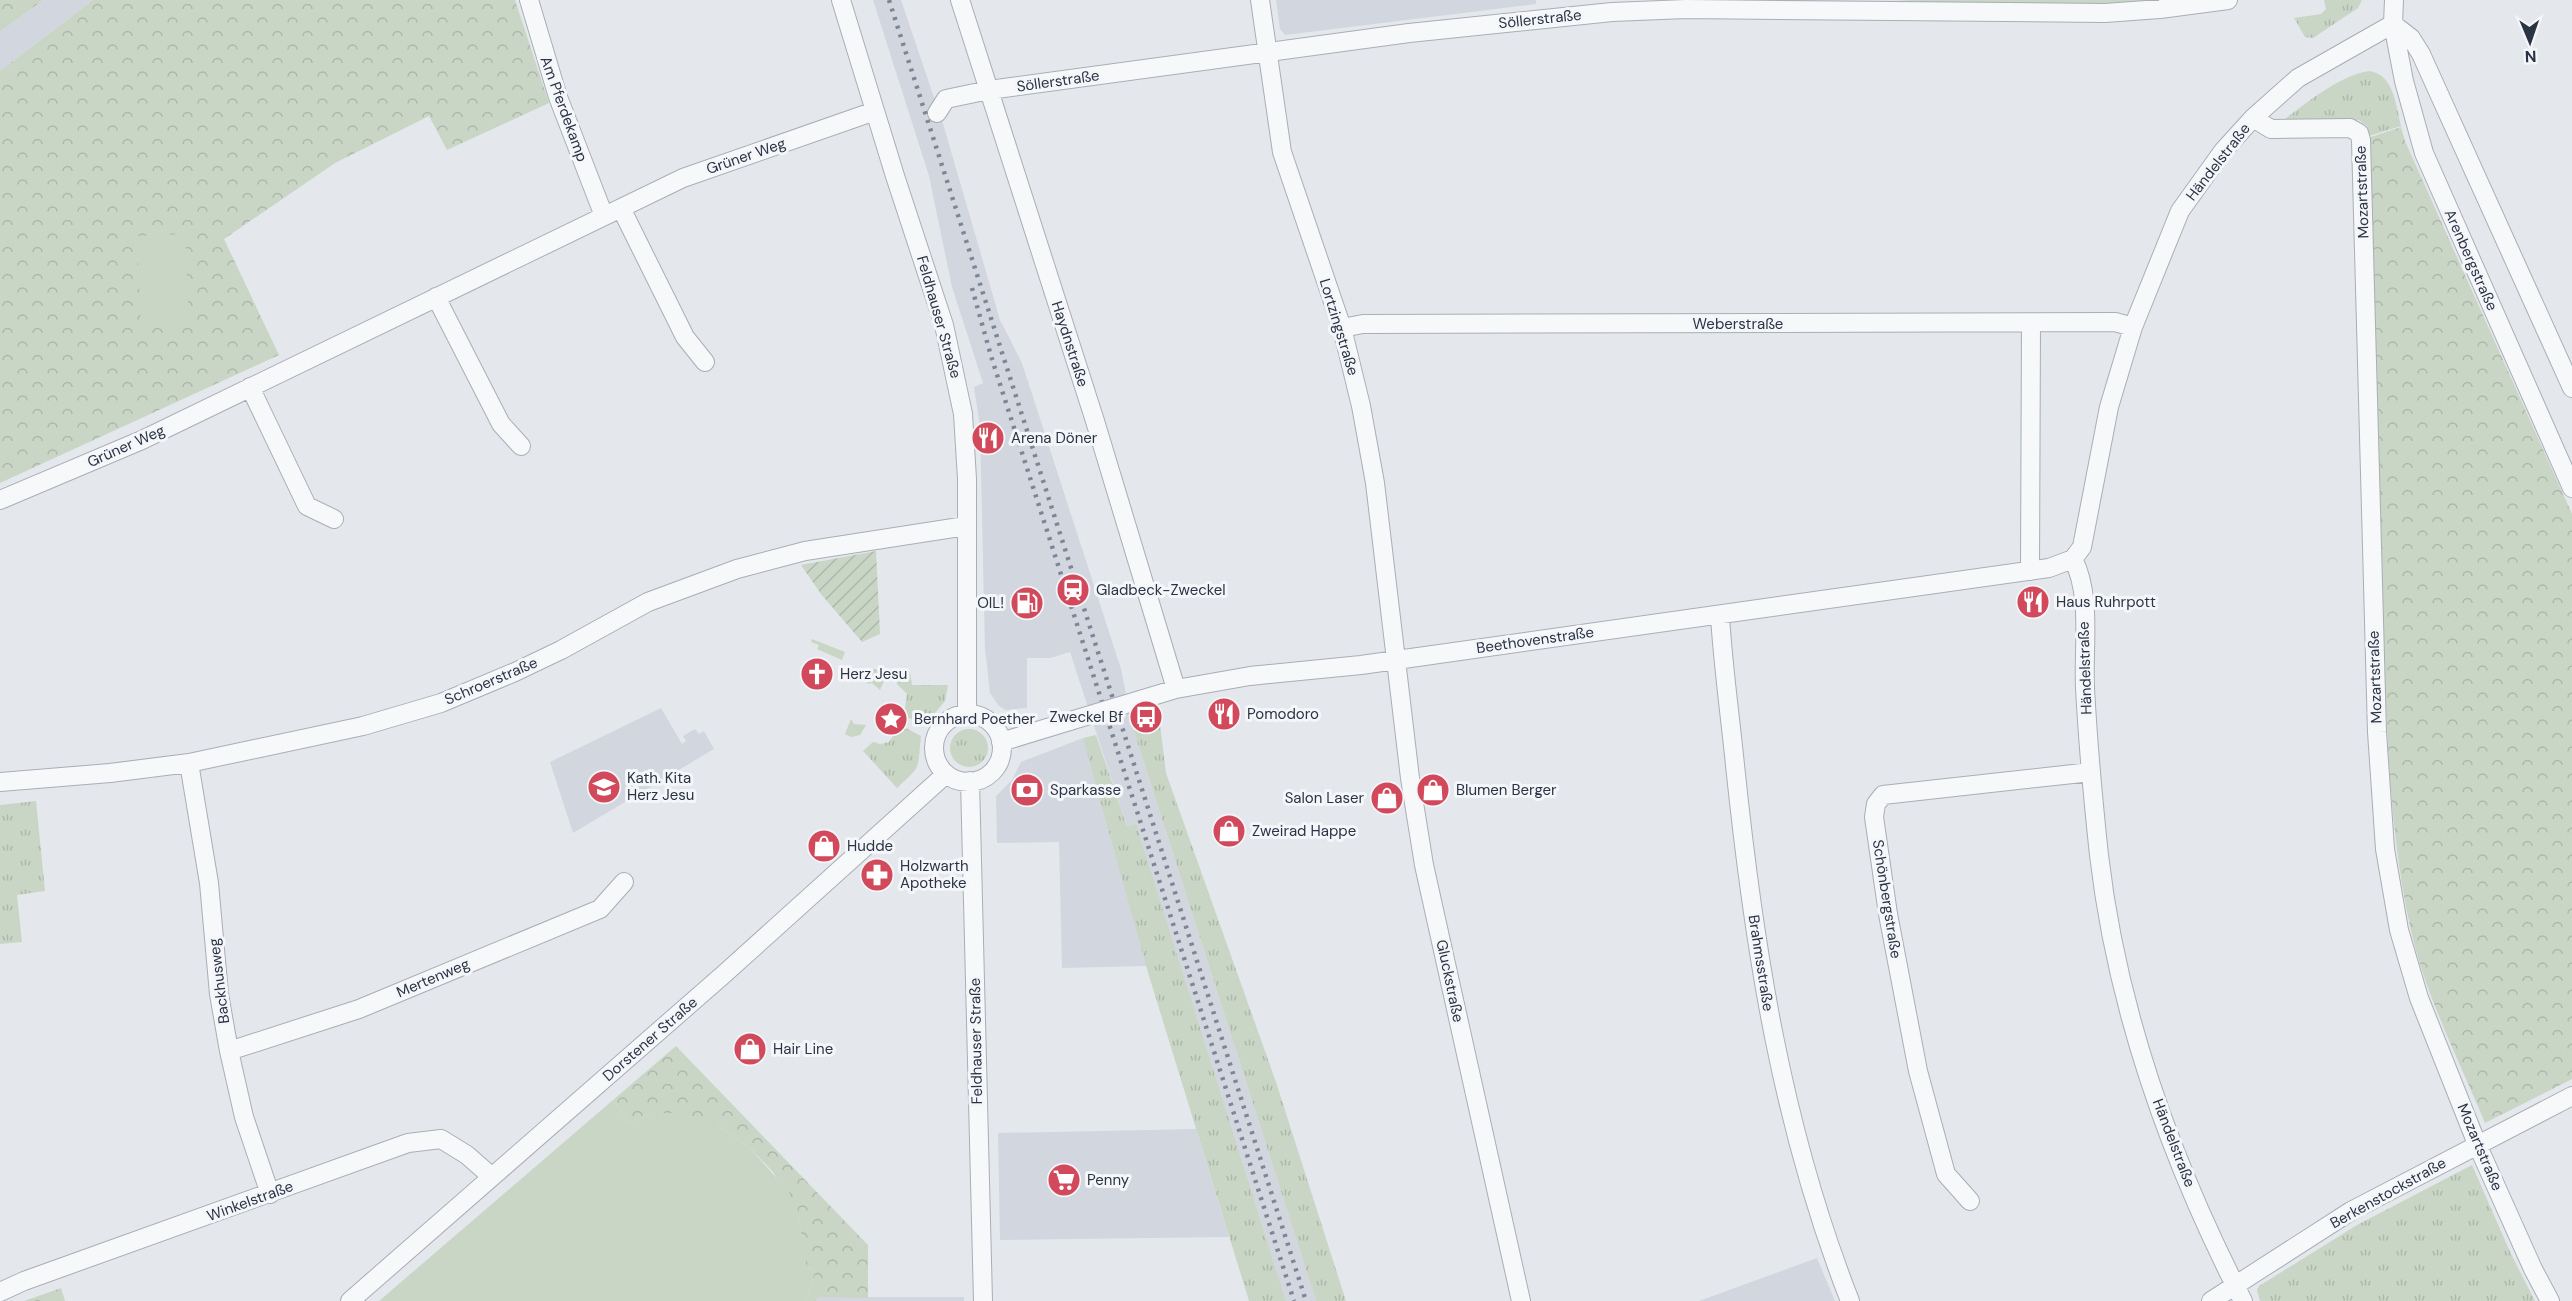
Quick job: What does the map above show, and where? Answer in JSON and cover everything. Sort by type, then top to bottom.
[{"type":"street","name":"Am Pferdekamp","points":[[529,0],[558,97],[604,216]]},
{"type":"street","name":"Feldhauser Straße","points":[[841,0],[944,325],[963,414],[967,478],[967,714]]},
{"type":"street","name":"Haydnstraße","points":[[960,0],[1095,421],[1176,689]]},
{"type":"street","name":"Lortzingstraße","points":[[1260,0],[1282,152],[1342,328],[1361,406],[1375,483],[1397,659]]},
{"type":"street","name":"Söllerstraße","points":[[937,113],[946,99],[989,90],[1409,33],[1612,12],[1697,9],[2105,13],[2160,9],[2228,0]]},
{"type":"street","name":"Arenbergstraße","points":[[2394,0],[2393,24],[2404,81],[2424,153],[2572,488]]},
{"type":"street","name":"Händelstraße","points":[[2243,1301],[2187,1178],[2131,1019],[2111,931],[2100,858],[2085,685],[2083,582],[2073,559],[2082,547],[2109,407],[2133,327],[2180,211],[2207,170],[2253,118],[2298,78],[2393,24]]},
{"type":"street","points":[[2393,24],[2411,38],[2421,54],[2572,387]]},
{"type":"street","name":"Grüner Weg","points":[[0,501],[142,440],[683,178],[875,111]]},
{"type":"street","name":"Mozartstraße","points":[[2253,118],[2271,129],[2350,128],[2359,133],[2361,140],[2376,710],[2385,849],[2399,930],[2419,998],[2477,1144],[2533,1269],[2550,1301]]},
{"type":"street","points":[[621,208],[685,337],[705,362]]},
{"type":"street","points":[[436,297],[501,424],[521,446]]},
{"type":"street","name":"Weberstraße","points":[[1342,328],[1363,324],[2115,322],[2133,327]]},
{"type":"street","points":[[2030,571],[2031,323]]},
{"type":"street","points":[[250,387],[307,506],[334,519]]},
{"type":"street","name":"Schroerstraße","points":[[0,782],[110,773],[189,763],[363,726],[441,703],[524,668],[648,602],[737,569],[805,551],[966,526]]},
{"type":"street","name":"Beethovenstraße","points":[[1001,742],[1176,689],[1250,676],[1361,665],[1720,616],[2049,568],[2073,559]]},
{"type":"street","name":"Brahmsstraße","points":[[1720,616],[1744,851],[1779,1071],[1802,1161],[1831,1253],[1850,1301]]},
{"type":"street","name":"Gluckstraße","points":[[1397,659],[1410,778],[1424,865],[1521,1301]]},
{"type":"street","points":[[967,714],[984,718],[991,723],[998,732],[1001,742],[1001,753],[993,770],[986,776],[970,782],[955,779],[946,774],[934,755],[935,738],[947,720],[967,714]]},
{"type":"street","name":"Backhusweg","points":[[189,763],[209,883],[219,994],[229,1051],[244,1117],[270,1194]]},
{"type":"street","name":"Schönbergstraße","points":[[1970,1201],[1946,1174],[1918,1071],[1888,915],[1874,818],[1876,804],[1883,795],[2091,772]]},
{"type":"street","name":"Dorstener Straße","points":[[350,1301],[723,975],[946,774]]},
{"type":"street","name":"Feldhauser Straße","points":[[970,782],[983,1301]]},
{"type":"street","name":"Mertenweg","points":[[229,1051],[359,1009],[600,909],[624,882]]},
{"type":"street","name":"Berkenstockstraße","points":[[2211,1301],[2234,1284],[2350,1212],[2572,1096]]},
{"type":"street","name":"Winkelstraße","points":[[0,1292],[24,1281],[408,1143],[441,1139],[467,1155],[492,1177]]},
{"type":"shaded area","points":[[43,0],[93,0],[0,71],[0,32]]},
{"type":"shaded area","points":[[873,0],[901,0],[944,127],[1000,320],[1022,363],[1121,669],[1132,725],[1316,1301],[1286,1301],[1136,825],[1127,827],[1070,652],[1050,658],[1027,658],[1027,708],[1006,710],[999,706],[990,693],[985,648],[980,427],[974,387],[983,383],[952,287],[929,176]]},
{"type":"shaded area","points":[[1276,0],[1536,0],[1536,4],[1285,35],[1280,29]]},
{"type":"shaded area","name":"Kath. Kita Herz Jesu","points":[[661,708],[682,744],[686,741],[683,736],[695,729],[699,734],[704,731],[714,749],[573,833],[550,762]]},
{"type":"shaded area","points":[[1083,738],[1146,966],[1062,968],[1059,842],[997,843],[996,796],[1012,780],[1021,762]]},
{"type":"shaded area","points":[[1196,1129],[1229,1237],[1000,1240],[998,1133]]},
{"type":"shaded area","points":[[1817,1258],[1835,1301],[1699,1301]]},
{"type":"shaded area","points":[[819,1297],[964,1297],[964,1301],[815,1301]]},
{"type":"green space","points":[[0,0],[43,0],[0,32]]},
{"type":"green space","points":[[93,0],[515,0],[549,103],[447,150],[429,116],[335,163],[224,239],[279,355],[0,483],[0,71]]},
{"type":"green space","points":[[1895,0],[2155,0],[2025,5]]},
{"type":"green space","points":[[2324,0],[2362,0],[2358,8],[2313,38],[2305,37],[2294,18],[2321,14],[2326,9]]},
{"type":"green space","points":[[2369,71],[2377,73],[2389,84],[2401,126],[2369,136],[2367,126],[2359,120],[2281,122],[2335,84]]},
{"type":"green space","points":[[2401,127],[2405,141],[2572,514],[2572,1079],[2485,1123],[2443,1026],[2416,951],[2403,890],[2393,816],[2378,508],[2368,138]]},
{"type":"green space","points":[[185,234],[189,324],[141,326],[137,236]]},
{"type":"green space","points":[[876,551],[880,634],[862,642],[821,594],[801,565]]},
{"type":"green space","points":[[812,639],[845,652],[842,660],[817,649],[819,645],[811,642]]},
{"type":"green space","points":[[873,669],[877,670],[884,681],[880,690],[872,683],[867,684]]},
{"type":"green space","points":[[903,671],[910,672],[912,685],[948,685],[945,701],[925,725],[904,716],[907,694],[897,684],[896,678]]},
{"type":"green space","points":[[1159,716],[1166,773],[1276,1082],[1346,1301],[1316,1301],[1132,725]]},
{"type":"green space","points":[[851,719],[854,724],[866,725],[860,735],[851,737],[845,734]]},
{"type":"green space","points":[[900,725],[921,736],[917,766],[897,788],[863,751],[873,742],[880,744],[889,742]]},
{"type":"green space","points":[[969,729],[982,735],[988,748],[982,761],[969,767],[956,761],[950,748],[956,735]]},
{"type":"green space","points":[[1096,735],[1127,827],[1136,824],[1286,1301],[1249,1301],[1146,966],[1083,738]]},
{"type":"green space","points":[[36,801],[45,891],[17,895],[22,942],[0,944],[0,805]]},
{"type":"green space","points":[[676,1046],[868,1245],[868,1298],[819,1297],[815,1301],[805,1301],[808,1298],[815,1269],[806,1268],[799,1219],[773,1172],[749,1147],[719,1126],[652,1113],[629,1122],[613,1100]]},
{"type":"green space","points":[[613,1100],[629,1122],[652,1113],[678,1113],[719,1126],[749,1147],[789,1192],[799,1219],[807,1268],[815,1269],[808,1298],[805,1301],[379,1301]]},
{"type":"green space","points":[[2472,1165],[2511,1254],[2535,1301],[2260,1301],[2257,1290],[2259,1286],[2357,1225]]},
{"type":"green space","points":[[61,1288],[65,1301],[24,1301]]},
{"type":"railway","points":[[889,0],[1306,1301]]},
{"type":"railway","points":[[972,288],[991,356],[1294,1301]]},
{"type":"place","name":"Arena Döner","points":[[988,438]]},
{"type":"place","name":"Gladbeck-Zweckel","points":[[1073,590]]},
{"type":"place","name":"Haus Ruhrpott","points":[[2033,602]]},
{"type":"place","name":"OIL!","points":[[1027,603]]},
{"type":"place","name":"Herz Jesu","points":[[817,674]]},
{"type":"place","name":"Pomodoro","points":[[1224,714]]},
{"type":"place","name":"Zweckel Bf","points":[[1146,717]]},
{"type":"place","name":"Bernhard Poether","points":[[891,719]]},
{"type":"place","name":"Kath. Kita Herz Jesu","points":[[604,787]]},
{"type":"place","name":"Sparkasse","points":[[1027,790]]},
{"type":"place","name":"Blumen Berger","points":[[1433,790]]},
{"type":"place","name":"Salon Laser","points":[[1387,798]]},
{"type":"place","name":"Zweirad Happe","points":[[1229,831]]},
{"type":"place","name":"Hudde","points":[[824,846]]},
{"type":"place","name":"Holzwarth Apotheke","points":[[877,875]]},
{"type":"place","name":"Hair Line","points":[[750,1049]]},
{"type":"place","name":"Penny","points":[[1064,1180]]}]
